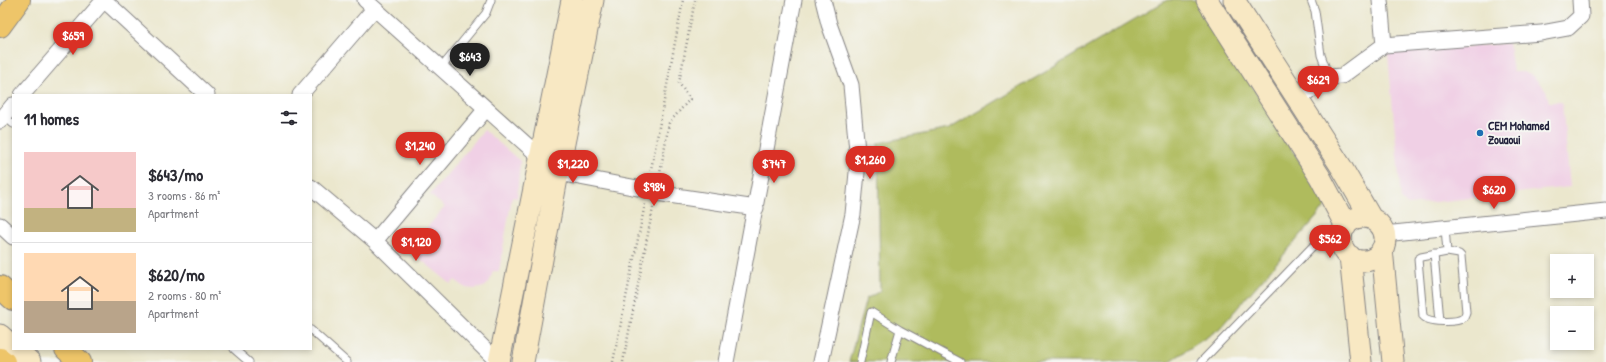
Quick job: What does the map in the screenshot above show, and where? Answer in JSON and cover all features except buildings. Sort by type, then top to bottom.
[{"type":"highway","points":[[0,10],[9,0]]},
{"type":"highway","points":[[0,26],[19,0]]},
{"type":"highway","points":[[0,287],[12,298]]},
{"type":"highway","points":[[67,350],[80,362]]},
{"type":"highway","points":[[0,359],[4,362]]},
{"type":"main road","points":[[499,362],[572,0]]},
{"type":"main road","points":[[523,362],[558,173],[593,0]]},
{"type":"main road","points":[[1207,0],[1320,177],[1344,229],[1343,245],[1350,256],[1361,362]]},
{"type":"main road","points":[[1234,0],[1342,168],[1371,218]]},
{"type":"main road","points":[[1344,229],[1357,218],[1371,218],[1377,222],[1383,241],[1393,362]]},
{"type":"main road","points":[[1350,256],[1355,259],[1368,260],[1379,254],[1383,241]]},
{"type":"main road","points":[[0,335],[12,346]]},
{"type":"main road","points":[[17,350],[30,362]]},
{"type":"street","points":[[27,93],[104,0],[206,94]]},
{"type":"street","points":[[820,362],[853,214],[858,162],[851,85],[829,24],[823,0]]},
{"type":"street","points":[[1380,0],[1384,45]]},
{"type":"street","points":[[1298,101],[1319,83],[1329,77],[1342,76],[1384,45],[1541,34],[1568,28],[1581,16],[1580,0]]},
{"type":"street","points":[[726,362],[756,208],[790,1]]},
{"type":"street","points":[[301,94],[370,5],[558,173],[648,190],[656,193],[756,208]]},
{"type":"street","points":[[375,241],[486,109]]},
{"type":"street","points":[[312,188],[375,241],[499,362]]},
{"type":"street","points":[[1383,241],[1445,228],[1606,211]]},
{"type":"street","points":[[0,225],[12,236]]},
{"type":"lane","points":[[441,68],[486,13],[491,0]]},
{"type":"lane","points":[[1311,0],[1315,11],[1321,55],[1329,77]]},
{"type":"lane","points":[[1445,228],[1447,252]]},
{"type":"lane","points":[[1201,362],[1312,247],[1327,237],[1344,229]]},
{"type":"lane","points":[[1447,252],[1456,252],[1461,256],[1466,312],[1462,319],[1440,321],[1428,320],[1423,316],[1418,259],[1421,257],[1447,252]]},
{"type":"lane","points":[[1434,254],[1440,321]]},
{"type":"lane","points":[[860,362],[871,312],[900,330],[960,362]]},
{"type":"lane","points":[[891,362],[900,330]]},
{"type":"lane","points":[[312,331],[347,362]]},
{"type":"lane","points":[[235,350],[249,362]]},
{"type":"shaded area","name":"CEM Mohamed Zouaoui","points":[[1509,43],[1513,72],[1523,72],[1533,76],[1546,90],[1549,102],[1562,102],[1570,187],[1408,205],[1401,200],[1388,54]]},
{"type":"shaded area","points":[[484,130],[520,161],[517,198],[512,197],[499,271],[493,271],[489,283],[484,287],[475,289],[466,288],[455,280],[451,284],[408,249],[445,207],[430,195]]},
{"type":"green space","points":[[1167,0],[1198,0],[1327,205],[1219,329],[1169,362],[849,362],[866,299],[880,291],[878,143],[949,129]]},
{"type":"place","name":"CEM Mohamed Zouaoui","points":[[1480,133]]}]
